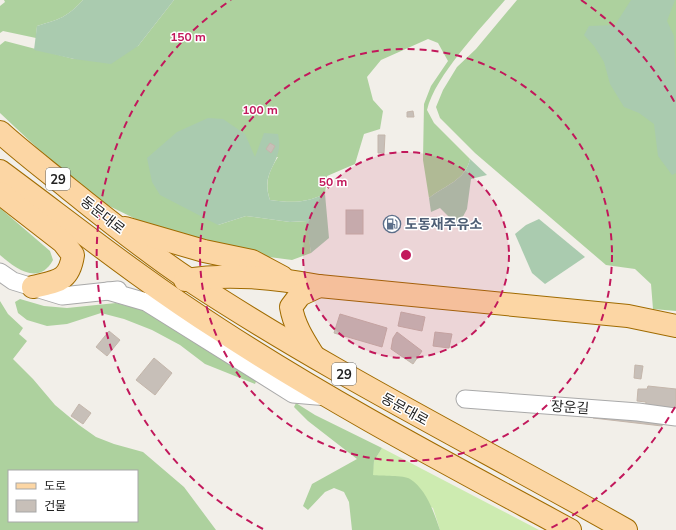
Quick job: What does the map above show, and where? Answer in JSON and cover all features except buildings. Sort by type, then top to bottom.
[{"type":"main road","name":"동문대로","points":[[0,132],[116,226],[189,280],[316,359],[475,448],[520,470],[626,530]]},
{"type":"main road","name":"동문대로","points":[[0,171],[152,286],[221,331],[331,398],[570,530]]},
{"type":"main road","points":[[0,193],[63,242],[73,255],[71,267],[61,280],[33,287]]},
{"type":"main road","points":[[116,226],[204,251],[252,261],[287,280]]},
{"type":"main road","points":[[152,286],[189,280],[233,276],[287,280],[319,286],[621,315],[676,326]]},
{"type":"main road","points":[[316,359],[292,318],[291,307],[300,295],[319,286]]},
{"type":"street","points":[[0,272],[13,281],[62,296],[152,286]]},
{"type":"street","points":[[108,291],[146,302],[293,394],[331,398]]},
{"type":"street","name":"장운길","points":[[465,399],[638,412],[676,417]]},
{"type":"green space","points":[[4,0],[83,0],[72,11],[62,17],[52,22],[37,26],[36,38],[3,31],[0,33],[0,6],[5,2]]},
{"type":"green space","points":[[83,0],[174,0],[138,46],[111,64],[74,59],[34,50],[37,26],[52,22],[62,17],[72,11]]},
{"type":"green space","points":[[174,0],[505,0],[472,38],[439,82],[427,110],[434,123],[470,159],[464,173],[454,182],[429,198],[423,160],[424,104],[431,86],[448,61],[438,43],[428,39],[381,60],[367,77],[373,100],[383,111],[380,129],[364,134],[355,164],[327,176],[325,194],[298,202],[270,200],[267,188],[268,177],[278,157],[255,158],[218,225],[246,216],[290,222],[307,221],[311,253],[292,260],[210,249],[152,227],[99,201],[66,175],[0,113],[0,45],[5,41],[74,59],[138,46]]},
{"type":"green space","points":[[517,0],[676,0],[676,311],[653,309],[651,284],[635,269],[606,265],[475,153],[440,118],[436,107],[443,90],[457,67],[476,49]]},
{"type":"green space","points":[[631,0],[675,0],[667,21],[674,36],[676,77],[676,173],[672,175],[658,156],[654,124],[639,113],[624,107],[610,84],[604,62],[594,46],[584,35],[589,26],[615,25]]},
{"type":"green space","points":[[208,118],[223,119],[245,134],[255,157],[264,133],[278,134],[278,153],[270,173],[267,189],[270,200],[298,202],[325,194],[329,238],[311,253],[306,221],[290,222],[246,216],[218,225],[160,195],[152,182],[147,158],[177,132]]},
{"type":"green space","points":[[470,159],[487,175],[471,179],[467,209],[458,226],[440,208],[431,212],[429,198],[459,178],[464,173]]},
{"type":"green space","points":[[0,208],[50,251],[53,260],[47,268],[34,274],[20,270],[0,255]]},
{"type":"green space","points":[[539,219],[585,257],[545,284],[532,273],[515,234],[526,225]]},
{"type":"green space","points":[[20,299],[44,306],[67,308],[116,303],[143,310],[257,379],[255,384],[205,364],[180,345],[152,330],[124,319],[101,313],[67,324],[47,326],[27,320],[18,313],[15,302]]},
{"type":"green space","points":[[0,301],[8,314],[23,328],[19,334],[27,341],[13,359],[33,379],[55,405],[96,437],[143,452],[184,487],[216,530],[0,530]]},
{"type":"green space","points":[[296,403],[315,415],[382,448],[374,461],[373,475],[403,477],[410,479],[425,495],[440,530],[352,530],[349,502],[344,492],[334,488],[325,492],[308,510],[303,506],[312,484],[357,459],[308,421],[294,407]]},
{"type":"green space","points":[[382,448],[539,530],[440,530],[433,508],[372,475],[374,461]]},
{"type":"place","name":"도동재주유소","points":[[392,224]]}]
